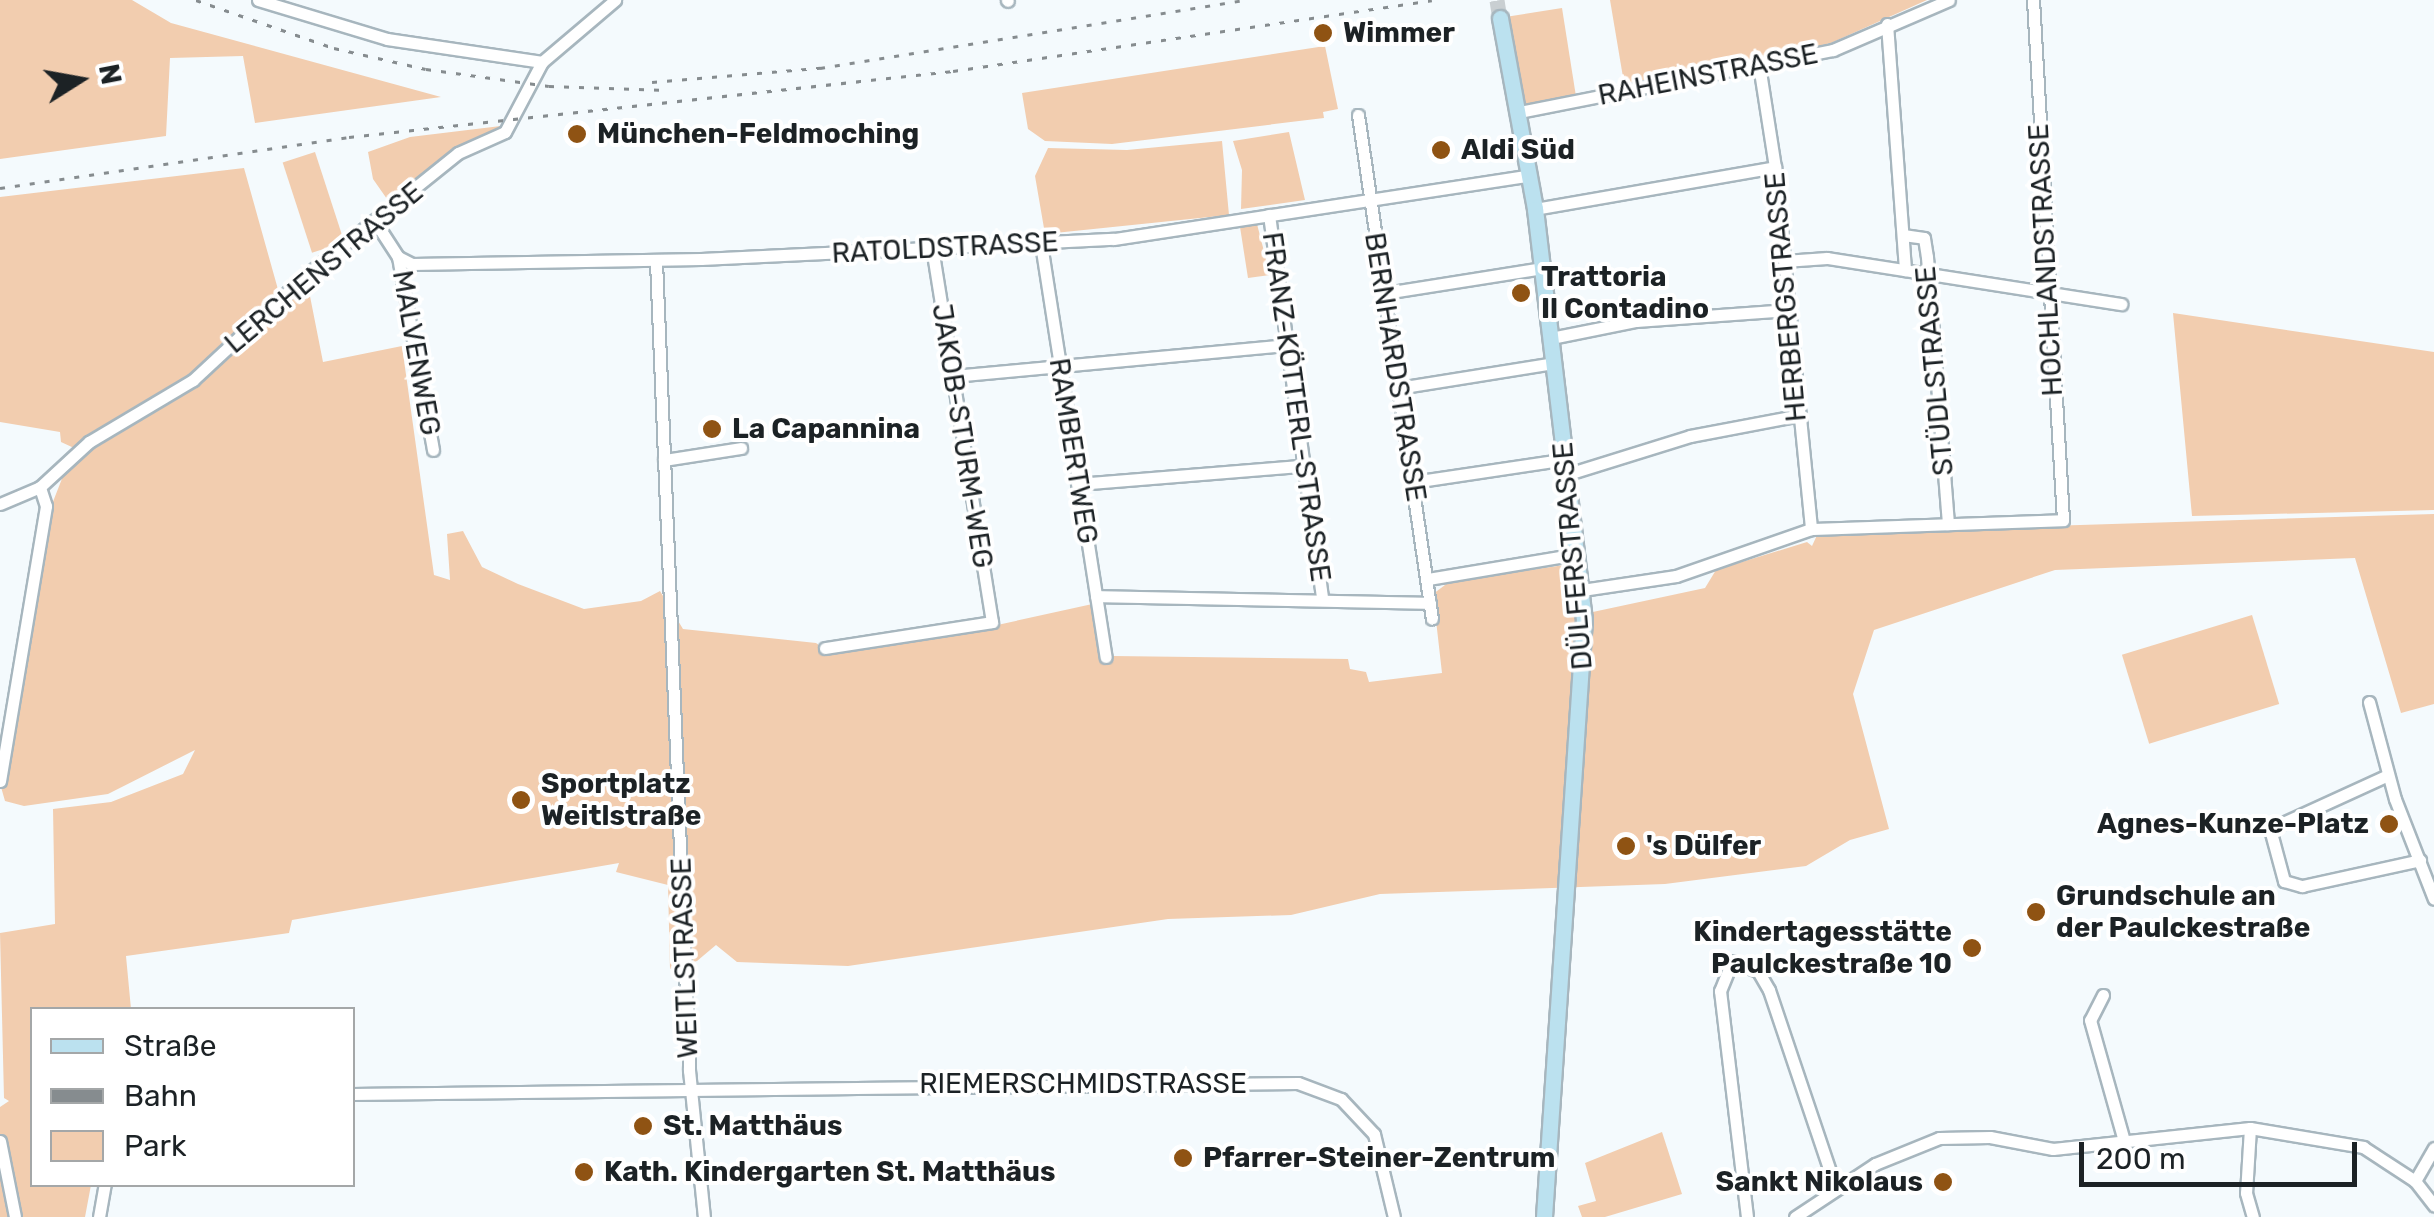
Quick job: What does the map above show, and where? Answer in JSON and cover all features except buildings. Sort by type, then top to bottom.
[{"type":"main road","name":"DÜLFERSTRASSE","points":[[1500,18],[1535,208],[1582,590],[1584,685],[1544,1217]]},
{"type":"street","points":[[258,0],[387,39],[542,62]]},
{"type":"street","name":"LERCHENSTRASSE","points":[[0,504],[40,488],[89,442],[193,380],[305,276],[376,223],[458,153],[512,126],[542,62],[615,0]]},
{"type":"street","name":"RAHEINSTRASSE","points":[[1518,112],[1833,50],[1949,0]]},
{"type":"street","name":"HOCHLANDSTRASSE","points":[[1948,524],[2064,520],[2046,292],[2033,0]]},
{"type":"street","name":"STÜDLSTRASSE","points":[[1886,24],[1905,270]]},
{"type":"street","name":"HERBERGSTRASSE","points":[[1758,65],[1775,167],[1796,416],[1810,529]]},
{"type":"street","name":"BERNHARDSTRASSE","points":[[1358,115],[1432,618]]},
{"type":"street","points":[[1535,208],[1775,167]]},
{"type":"street","name":"RATOLDSTRASSE","points":[[398,257],[424,266],[656,261],[1042,244],[1269,215],[1530,175]]},
{"type":"street","name":"FRANZ-KÖTTERL-STRASSE","points":[[1269,215],[1322,600]]},
{"type":"street","points":[[376,223],[398,257]]},
{"type":"street","name":"STÜDLSTRASSE","points":[[1903,235],[1924,238],[1948,524]]},
{"type":"street","name":"RAMBERTWEG","points":[[1042,244],[1106,657]]},
{"type":"street","name":"JAKOB-STURM-WEG","points":[[825,648],[992,622],[932,249]]},
{"type":"street","name":"MALVENWEG","points":[[398,257],[433,450]]},
{"type":"street","points":[[1784,261],[1826,258],[2121,304]]},
{"type":"street","name":"WEITLSTRASSE","points":[[656,261],[690,1086],[704,1217]]},
{"type":"street","points":[[1385,293],[1542,268]]},
{"type":"street","points":[[1551,338],[1636,322],[1789,310]]},
{"type":"street","points":[[953,376],[1060,370],[1286,345]]},
{"type":"street","points":[[1398,388],[1554,364]]},
{"type":"street","points":[[1413,482],[1567,467],[1690,436],[1796,416]]},
{"type":"street","points":[[664,460],[740,448]]},
{"type":"street","points":[[1077,484],[1303,466]]},
{"type":"street","points":[[0,781],[46,506],[40,488]]},
{"type":"street","points":[[1582,590],[1676,576],[1810,529],[1948,524]]},
{"type":"street","points":[[1428,579],[1578,554]]},
{"type":"street","points":[[1096,596],[1430,603]]},
{"type":"street","points":[[2370,702],[2388,775],[2434,899]]},
{"type":"street","points":[[2388,775],[2270,829],[2284,881],[2302,886],[2420,860]]},
{"type":"street","points":[[1747,1217],[1720,990],[1732,961],[1758,971],[1769,990],[1835,1186]]},
{"type":"street","points":[[2103,995],[2090,1020],[2124,1141]]},
{"type":"street","name":"RIEMERSCHMIDSTRASSE","points":[[355,1094],[690,1086],[1298,1083],[1341,1099],[1374,1134],[1394,1216]]},
{"type":"street","points":[[2250,1128],[2246,1193],[2252,1217]]},
{"type":"street","points":[[1796,1217],[1835,1186],[1891,1156],[1932,1140],[1970,1135],[2045,1149],[2250,1128],[2363,1147],[2416,1180],[2434,1205]]},
{"type":"street","points":[[0,1141],[15,1217]]},
{"type":"street","points":[[2416,1180],[2434,1148]]},
{"type":"street","points":[[98,1217],[104,1187]]},
{"type":"green space","points":[[0,0],[132,0],[171,23],[441,97],[255,123],[243,56],[170,58],[166,136],[0,159]]},
{"type":"green space","points":[[1610,0],[1927,0],[1831,43],[1625,89]]},
{"type":"green space","points":[[1562,8],[1576,97],[1518,106],[1504,17]]},
{"type":"green space","points":[[1325,46],[1338,109],[1323,112],[1324,118],[1112,144],[1045,141],[1028,129],[1022,93]]},
{"type":"green space","points":[[509,125],[462,150],[394,209],[373,179],[368,152],[410,137]]},
{"type":"green space","points":[[1289,132],[1305,200],[1241,209],[1242,170],[1233,141]]},
{"type":"green space","points":[[1222,141],[1229,215],[1045,234],[1035,176],[1048,148],[1127,150]]},
{"type":"green space","points":[[315,152],[344,242],[312,253],[283,163]]},
{"type":"green space","points":[[244,168],[279,293],[307,281],[323,362],[402,346],[434,575],[450,580],[447,534],[463,531],[482,567],[584,609],[641,601],[660,591],[683,629],[816,643],[829,652],[979,629],[1097,603],[1113,656],[1348,659],[1350,669],[1366,672],[1369,682],[1442,673],[1433,594],[1449,582],[1571,564],[1574,616],[1705,588],[1716,570],[1807,542],[1812,546],[1818,533],[2434,514],[2434,704],[2401,713],[2355,558],[2055,570],[1874,630],[1853,694],[1889,829],[1850,840],[1806,866],[1665,884],[1380,894],[1291,915],[1168,919],[848,966],[737,962],[716,945],[697,961],[670,969],[668,885],[616,872],[619,863],[292,920],[289,933],[126,956],[131,1007],[30,1007],[30,1187],[91,1187],[85,1217],[0,1217],[0,1107],[9,1101],[4,1098],[0,933],[55,924],[53,809],[111,802],[183,774],[195,750],[108,794],[24,806],[5,801],[1,787],[47,517],[74,448],[61,442],[60,432],[0,422],[0,197]]},
{"type":"green space","points":[[1257,224],[1270,275],[1248,278],[1240,227]]},
{"type":"green space","points":[[2173,313],[2434,352],[2434,510],[2192,516]]},
{"type":"green space","points":[[2252,615],[2279,704],[2149,744],[2122,655]]},
{"type":"green space","points":[[1662,1132],[1682,1194],[1605,1217],[1582,1217],[1578,1206],[1596,1201],[1585,1163]]},
{"type":"tunnel","points":[[1497,0],[1500,18]]},
{"type":"railway","points":[[196,0],[334,48],[426,69],[549,86],[667,90]]},
{"type":"railway","points":[[652,82],[820,68],[1246,0]]},
{"type":"railway","points":[[0,188],[349,137],[953,71],[1432,0]]},
{"type":"place","name":"Wimmer","points":[[1323,33]]},
{"type":"place","name":"München-Feldmoching","points":[[577,134]]},
{"type":"place","name":"Aldi Süd","points":[[1441,150]]},
{"type":"place","name":"Trattoria Il Contadino","points":[[1521,293]]},
{"type":"place","name":"La Capannina","points":[[712,429]]},
{"type":"place","name":"Sportplatz Weitlstraße","points":[[521,800]]},
{"type":"place","name":"Agnes-Kunze-Platz","points":[[2389,824]]},
{"type":"place","name":"'s Dülfer","points":[[1626,846]]},
{"type":"place","name":"Grundschule an der Paulckestraße","points":[[2036,912]]},
{"type":"place","name":"Kindertagesstätte Paulckestraße 10","points":[[1972,948]]},
{"type":"place","name":"St. Matthäus","points":[[643,1126]]},
{"type":"place","name":"Pfarrer-Steiner-Zentrum","points":[[1183,1158]]},
{"type":"place","name":"Kath. Kindergarten St. Matthäus","points":[[584,1172]]},
{"type":"place","name":"Sankt Nikolaus","points":[[1943,1182]]}]
